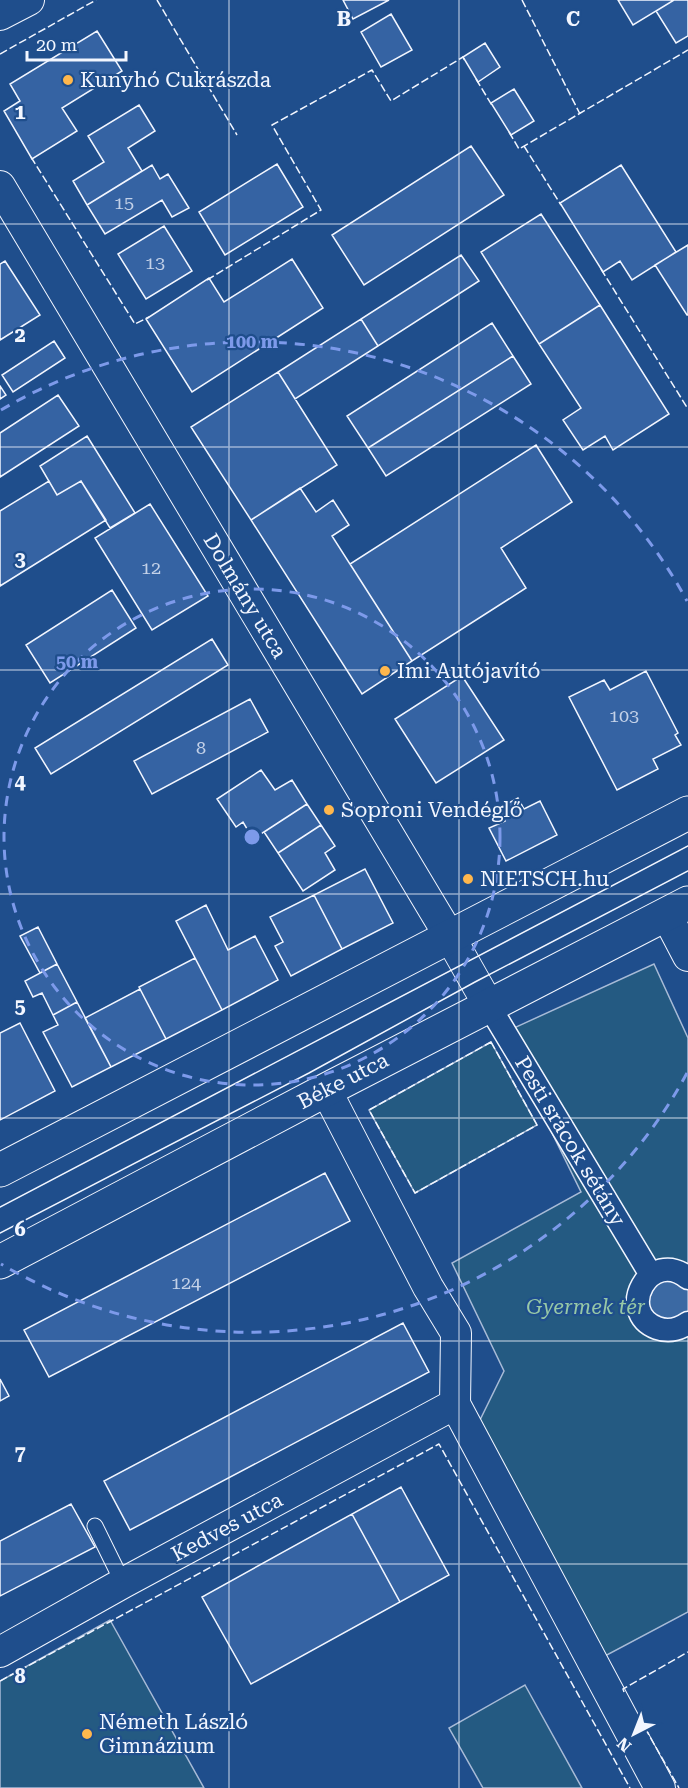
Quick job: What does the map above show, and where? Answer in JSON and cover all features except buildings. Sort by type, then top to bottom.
[{"type":"main road","points":[[0,1170],[688,813]]},
{"type":"main road","name":"Béke utca","points":[[0,1262],[677,909]]},
{"type":"street","points":[[0,15],[29,0]]},
{"type":"street","name":"Dolmány utca","points":[[0,186],[450,937],[489,1006]]},
{"type":"street","points":[[677,909],[688,956]]},
{"type":"street","name":"Pesti srácok sétány","points":[[489,1006],[651,1275]]},
{"type":"street","points":[[326,1090],[429,1287],[456,1333],[455,1404],[660,1788]]},
{"type":"street","points":[[686,1330],[662,1330],[652,1326],[640,1312],[638,1303],[640,1288],[651,1275],[661,1270],[672,1270],[688,1278]]},
{"type":"street","name":"Kedves utca","points":[[0,1652],[455,1404]]},
{"type":"lane","points":[[95,1526],[123,1583]]},
{"type":"green space","name":"Gyermek tér","points":[[654,964],[688,1038],[688,1612],[605,1656],[480,1420],[504,1371],[452,1263],[581,1192],[503,1033]]},
{"type":"green space","points":[[491,1042],[537,1125],[415,1193],[369,1110]]},
{"type":"green space","name":"Németh László Gimnázium","points":[[110,1620],[204,1788],[0,1788],[0,1681]]},
{"type":"green space","points":[[525,1685],[582,1788],[483,1788],[449,1728]]},
{"type":"shaded area","points":[[673,1276],[688,1287],[688,1312],[681,1321],[662,1325],[647,1314],[643,1295],[654,1279]]},
{"type":"tram line","points":[[0,1207],[688,846]]},
{"type":"tram line","points":[[0,1233],[309,1073],[475,982],[688,871]]},
{"type":"fence","points":[[0,54],[96,0]]},
{"type":"fence","points":[[157,0],[237,135]]},
{"type":"fence","points":[[522,0],[580,114]]},
{"type":"fence","points":[[509,132],[519,149],[688,50]]},
{"type":"fence","points":[[207,280],[321,210],[272,125],[372,70],[391,101],[463,57],[465,61]]},
{"type":"fence","points":[[476,79],[493,107]]},
{"type":"fence","points":[[524,146],[561,205]]},
{"type":"fence","points":[[31,157],[135,324],[149,317]]},
{"type":"fence","points":[[601,269],[688,409]]},
{"type":"fence","points":[[491,1042],[537,1125],[415,1193],[369,1110],[491,1042]]},
{"type":"fence","points":[[0,1681],[439,1444],[630,1788]]},
{"type":"fence","points":[[624,1692],[623,1689],[688,1652]]},
{"type":"fence","points":[[645,1728],[679,1788]]},
{"type":"place","name":"Kunyhó Cukrászda","points":[[68,80]]},
{"type":"place","name":"Imi Autójavító","points":[[385,671]]},
{"type":"place","name":"Soproni Vendéglő","points":[[329,810]]},
{"type":"place","name":"NIETSCH.hu","points":[[468,879]]},
{"type":"place","name":"Németh László Gimnázium","points":[[87,1734]]}]
